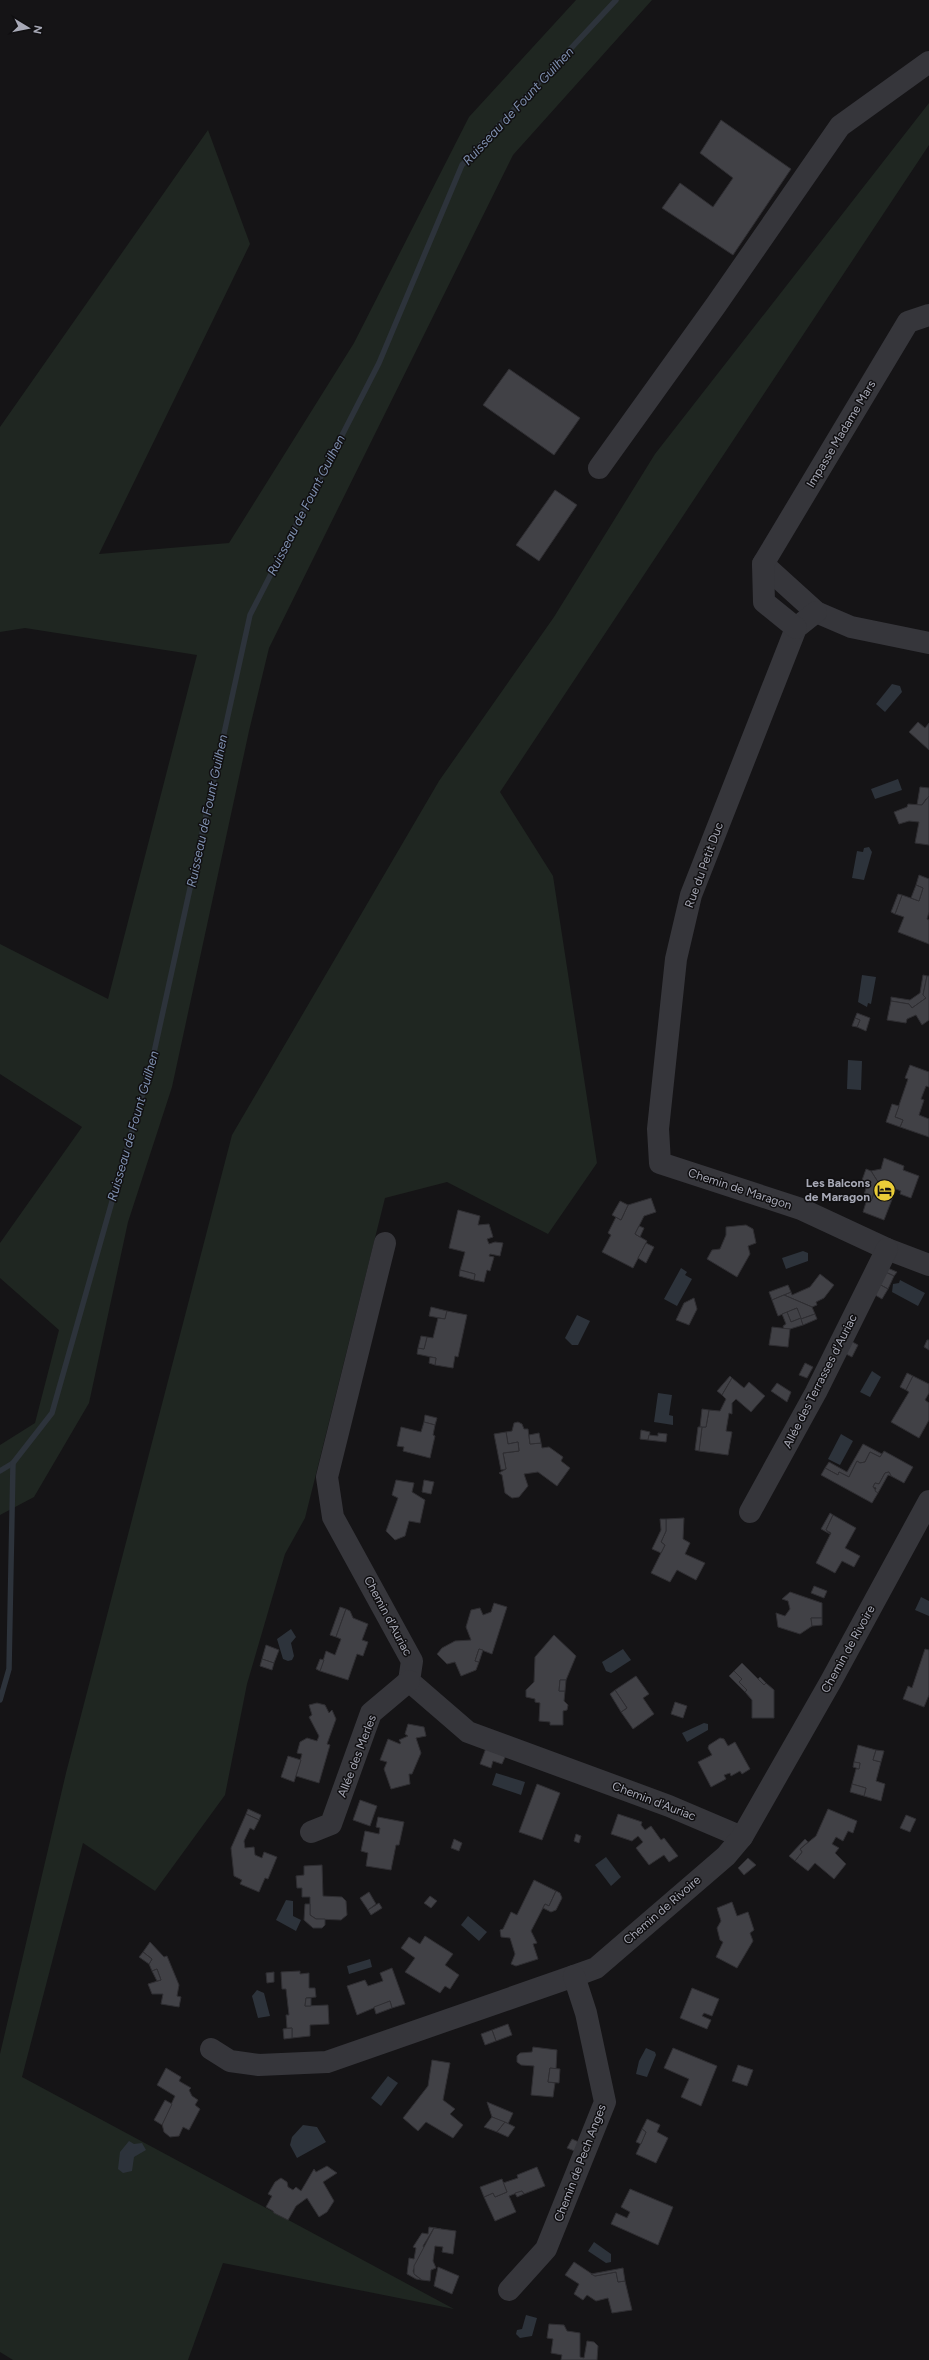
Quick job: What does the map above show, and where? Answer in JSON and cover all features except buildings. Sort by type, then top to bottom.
[{"type":"street","points":[[599,468],[716,305],[840,126],[929,62]]},
{"type":"street","name":"Impasse Madame Mars","points":[[763,564],[908,322],[929,316]]},
{"type":"street","points":[[763,564],[816,612],[851,627],[929,642]]},
{"type":"street","points":[[763,564],[764,602],[796,628]]},
{"type":"street","name":"Rue du Petit Duc","points":[[660,1163],[658,1129],[676,959],[691,895],[796,628],[816,612]]},
{"type":"street","name":"Chemin de Maragon","points":[[660,1163],[801,1209],[887,1248],[929,1265]]},
{"type":"street","name":"Chemin d'Auriac","points":[[385,1243],[327,1477],[333,1517],[412,1661],[409,1680],[468,1732],[669,1806],[742,1836]]},
{"type":"street","name":"Allée des Terrasses d'Auriac","points":[[750,1512],[816,1392],[887,1248]]},
{"type":"street","name":"Chemin de Rivoire","points":[[211,2049],[230,2061],[259,2065],[327,2062],[596,1968],[726,1856],[742,1836],[831,1681],[929,1501]]},
{"type":"street","name":"Allée des Merles","points":[[311,1832],[332,1824],[371,1713],[409,1680]]},
{"type":"street","name":"Chemin de Pech Anges","points":[[509,2290],[546,2249],[606,2102],[586,2013],[574,1976]]},
{"type":"shaded area","points":[[576,0],[652,0],[513,155],[269,648],[249,731],[172,1087],[128,1222],[89,1403],[34,1497],[0,1515],[0,1445],[35,1423],[59,1330],[0,1278],[0,1243],[82,1127],[0,1074],[0,944],[108,999],[197,655],[25,628],[0,632],[0,427],[208,130],[250,244],[99,554],[229,543],[354,343],[469,117]]},
{"type":"shaded area","points":[[929,103],[929,145],[500,792],[553,876],[597,1163],[548,1234],[447,1182],[385,1198],[305,1518],[285,1554],[247,1684],[225,1795],[155,1891],[83,1843],[22,2077],[454,2309],[223,2263],[188,2360],[13,2360],[0,2352],[0,2054],[66,1773],[232,1135],[439,781],[554,617],[655,454]]},
{"type":"shaded area","points":[[892,684],[900,686],[902,692],[885,712],[876,704]]},
{"type":"shaded area","points":[[898,779],[902,790],[875,799],[871,789]]},
{"type":"shaded area","points":[[869,847],[872,852],[864,880],[852,878],[857,851],[863,852],[864,848]]},
{"type":"shaded area","points":[[862,975],[876,977],[871,1004],[868,1003],[867,1007],[858,1002]]},
{"type":"shaded area","points":[[848,1060],[862,1061],[861,1090],[847,1089]]},
{"type":"shaded area","points":[[803,1251],[808,1253],[808,1261],[786,1269],[782,1258]]},
{"type":"shaded area","points":[[681,1268],[687,1272],[685,1275],[692,1279],[677,1306],[664,1299]]},
{"type":"shaded area","points":[[900,1280],[925,1293],[918,1306],[892,1292],[893,1284],[899,1283]]},
{"type":"shaded area","points":[[577,1315],[590,1321],[578,1345],[572,1345],[565,1338]]},
{"type":"shaded area","points":[[872,1371],[881,1377],[870,1397],[860,1392]]},
{"type":"shaded area","points":[[658,1393],[672,1395],[669,1415],[673,1416],[673,1425],[654,1422]]},
{"type":"shaded area","points":[[841,1434],[853,1441],[840,1465],[828,1459]]},
{"type":"shaded area","points":[[921,1597],[929,1601],[929,1616],[915,1610]]},
{"type":"shaded area","points":[[291,1629],[296,1637],[291,1643],[294,1656],[292,1660],[288,1661],[283,1659],[277,1639]]},
{"type":"shaded area","points":[[623,1649],[631,1660],[611,1673],[606,1671],[602,1662]]},
{"type":"shaded area","points":[[704,1723],[708,1724],[708,1730],[687,1742],[682,1733]]},
{"type":"shaded area","points":[[496,1773],[525,1782],[521,1795],[492,1785]]},
{"type":"shaded area","points":[[606,1857],[621,1877],[611,1886],[595,1865]]},
{"type":"shaded area","points":[[286,1900],[293,1901],[293,1916],[301,1920],[296,1931],[276,1920]]},
{"type":"shaded area","points":[[468,1916],[487,1932],[479,1941],[461,1925]]},
{"type":"shaded area","points":[[370,1959],[372,1967],[349,1974],[347,1966]]},
{"type":"shaded area","points":[[257,1990],[264,1993],[270,2016],[258,2018],[252,1996]]},
{"type":"shaded area","points":[[646,2048],[655,2052],[656,2055],[647,2077],[636,2074],[639,2061]]},
{"type":"shaded area","points":[[388,2076],[398,2083],[381,2106],[371,2098]]},
{"type":"shaded area","points":[[303,2125],[317,2127],[326,2142],[297,2158],[290,2145],[292,2137]]},
{"type":"shaded area","points":[[129,2141],[134,2144],[142,2143],[146,2150],[134,2157],[132,2171],[123,2173],[118,2169],[120,2152]]},
{"type":"shaded area","points":[[594,2242],[611,2254],[611,2262],[606,2263],[588,2251]]},
{"type":"shaded area","points":[[526,2315],[537,2318],[532,2336],[520,2338],[516,2334],[517,2330],[522,2329]]},
{"type":"waterway","name":"Ruisseau de Fount Guilhen","points":[[0,1700],[9,1669],[13,1463],[52,1413],[153,1057],[250,615],[379,363],[462,165],[616,0]]},
{"type":"waterway","points":[[0,1471],[13,1463]]},
{"type":"place","name":"Les Balcons de Maragon","points":[[885,1190]]}]
